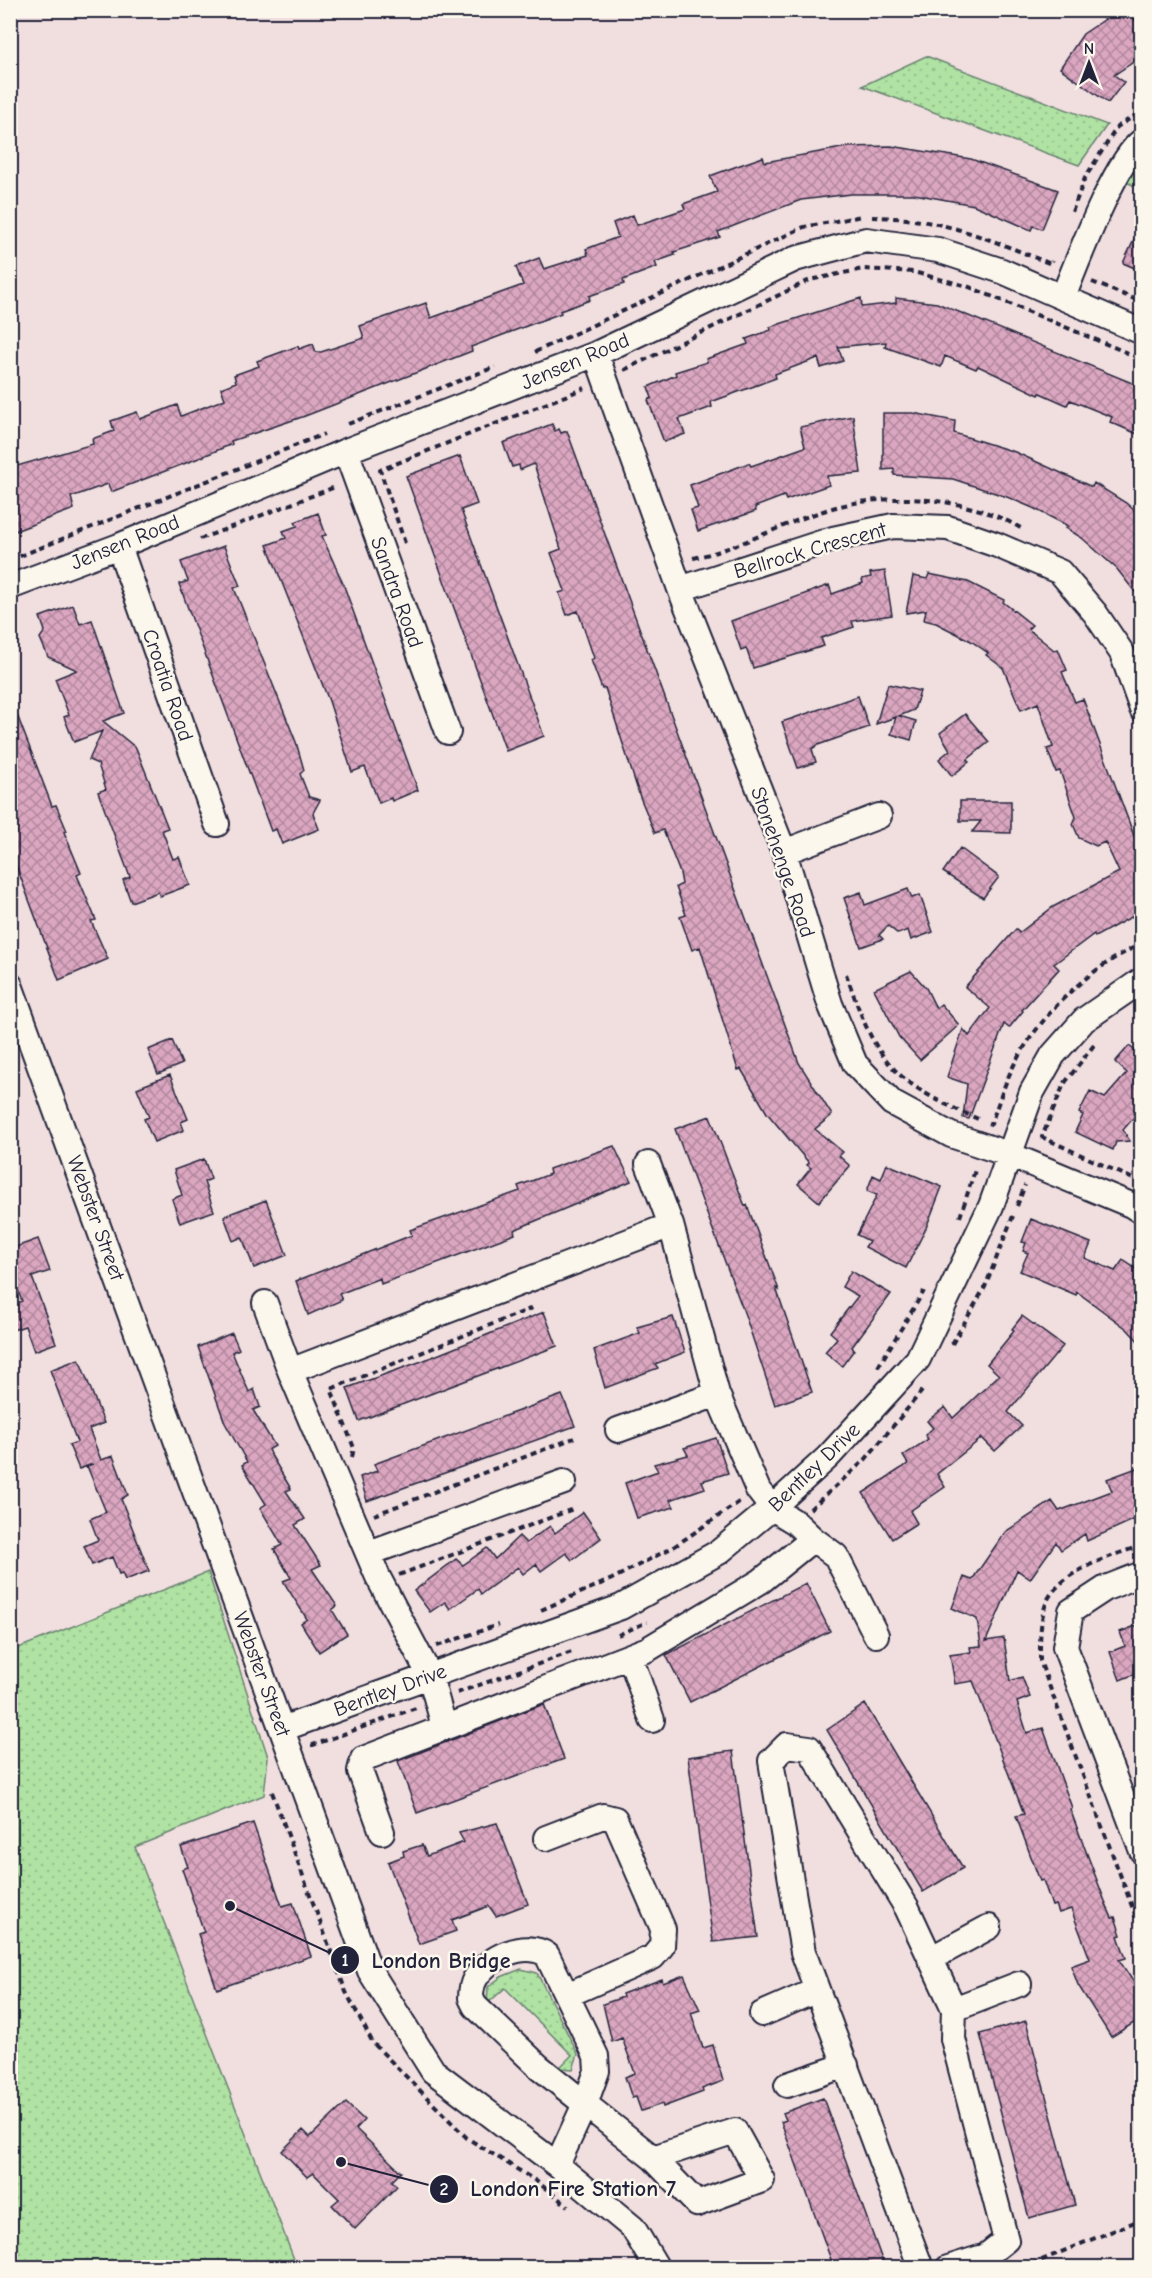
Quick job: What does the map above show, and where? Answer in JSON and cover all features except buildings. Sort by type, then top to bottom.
[{"type":"street","points":[[1062,297],[1103,202],[1133,148],[1142,141]]},
{"type":"street","name":"Jensen Road","points":[[10,587],[119,546],[346,451],[596,354],[795,259],[866,240],[938,250],[1002,271],[1142,332]]},
{"type":"street","name":"Stonehenge Road","points":[[596,354],[680,589],[784,852],[830,1004],[855,1064],[892,1103],[951,1135],[1008,1154],[1131,1205],[1142,1212]]},
{"type":"street","name":"Sandra Road","points":[[346,451],[448,732]]},
{"type":"street","name":"Bellrock Crescent","points":[[680,589],[833,539],[893,526],[948,528],[997,545],[1060,572],[1095,613],[1122,653],[1142,709]]},
{"type":"street","name":"Croatia Road","points":[[119,546],[217,824]]},
{"type":"street","points":[[784,852],[879,816]]},
{"type":"street","name":"Bentley Drive","points":[[282,1729],[621,1607],[719,1552],[765,1499],[828,1457],[918,1359],[957,1282],[991,1206],[1032,1092],[1053,1055],[1084,1020],[1142,980]]},
{"type":"street","name":"Webster Street","points":[[10,985],[370,1971],[433,2071],[557,2165],[633,2228],[657,2268]]},
{"type":"street","points":[[648,1164],[671,1225],[717,1394],[765,1499],[836,1556],[876,1635]]},
{"type":"street","points":[[290,1371],[671,1225]]},
{"type":"street","points":[[264,1303],[290,1371],[378,1577],[430,1676],[444,1726]]},
{"type":"street","points":[[618,1430],[717,1394]]},
{"type":"street","points":[[369,1553],[564,1482]]},
{"type":"street","points":[[382,1832],[360,1772],[363,1759],[648,1648],[761,1581],[813,1539]]},
{"type":"street","points":[[1141,1849],[1065,1647],[1071,1611],[1106,1588],[1142,1574]]},
{"type":"street","points":[[630,1656],[652,1720]]},
{"type":"street","points":[[921,2268],[803,1952],[771,1761],[787,1745],[809,1748],[907,1908],[954,2009],[953,2039],[1006,2240],[988,2262],[948,2268]]},
{"type":"street","points":[[546,1838],[603,1816],[615,1819],[620,1823],[663,1929],[662,1946],[653,1957],[567,1995]]},
{"type":"street","points":[[930,1959],[989,1927]]},
{"type":"street","points":[[557,2165],[585,2104],[597,2071],[596,2056],[547,1955],[541,1951],[525,1950],[505,1955],[484,1968],[475,1979],[471,1998],[475,2006],[538,2066],[585,2104],[654,2158]]},
{"type":"street","points":[[954,2009],[1019,1984]]},
{"type":"street","points":[[762,2014],[817,1990]]},
{"type":"street","points":[[787,2085],[846,2065]]},
{"type":"path","points":[[628,380],[624,369],[810,280],[863,269],[913,272],[967,286],[1142,359]]},
{"type":"path","points":[[1087,280],[1142,302]]},
{"type":"path","points":[[407,547],[380,470],[586,387]]},
{"type":"path","points":[[195,540],[339,485]]},
{"type":"path","points":[[689,547],[693,558]]},
{"type":"path","points":[[844,968],[865,1022],[888,1063],[916,1086],[991,1124],[1014,1063],[1043,1022],[1074,987],[1121,953],[1142,944]]},
{"type":"path","points":[[1100,1038],[1064,1084],[1042,1137],[1142,1183]]},
{"type":"path","points":[[957,1224],[983,1146]]},
{"type":"path","points":[[873,1374],[925,1288]]},
{"type":"path","points":[[349,1467],[354,1448],[331,1389],[535,1307]]},
{"type":"path","points":[[369,1513],[375,1515],[574,1438]]},
{"type":"path","points":[[538,1611],[612,1579],[765,1499]]},
{"type":"path","points":[[390,1579],[573,1509]]},
{"type":"path","points":[[430,1637],[437,1646],[504,1623]]},
{"type":"path","points":[[272,1791],[346,1992],[373,2043],[467,2139],[536,2181],[573,2209]]},
{"type":"path","points":[[1022,2268],[1142,2219]]},
{"type":"green space","points":[[926,56],[1107,125],[1079,165],[862,86]]},
{"type":"green space","points":[[1141,159],[1141,189],[1122,180]]},
{"type":"green space","points":[[208,1572],[268,1757],[264,1795],[135,1847],[297,2267],[11,2267],[11,1651]]},
{"type":"green space","points":[[521,1969],[537,1973],[578,2054],[573,2069],[559,2068],[572,2055],[505,1988],[487,2004],[488,1987],[501,1977]]},
{"type":"place","name":"London Bridge","points":[[230,1906]]},
{"type":"place","name":"London Fire Station 7","points":[[341,2162]]}]
